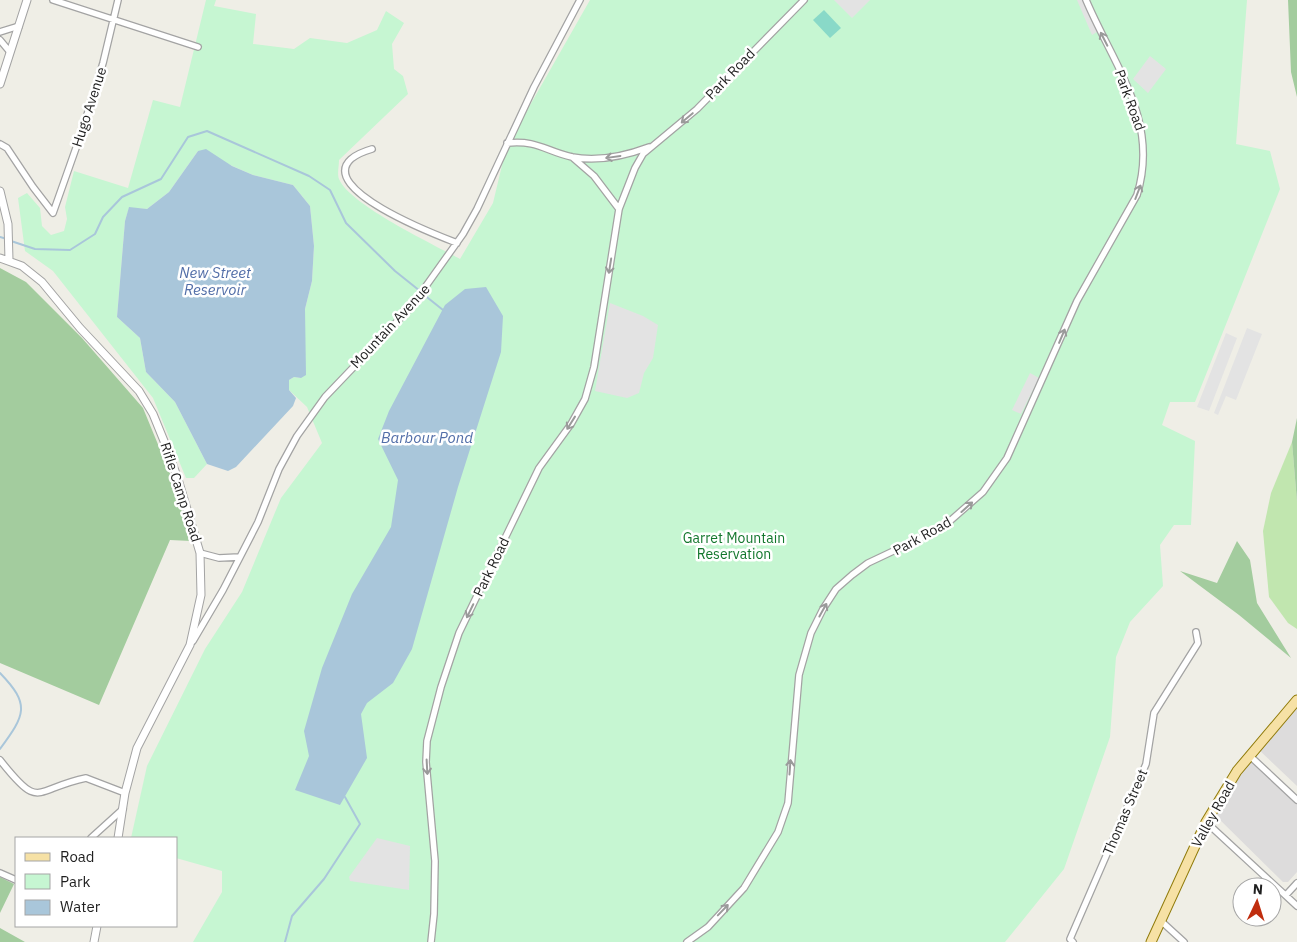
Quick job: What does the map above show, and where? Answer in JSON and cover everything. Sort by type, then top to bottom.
[{"type":"main road","name":"Valley Road","points":[[1151,942],[1206,822],[1238,772],[1297,700]]},
{"type":"street","points":[[0,84],[27,0]]},
{"type":"street","points":[[53,0],[198,47]]},
{"type":"street","name":"Hugo Avenue","points":[[0,144],[10,151],[32,188],[53,213],[82,131],[103,63],[118,0]]},
{"type":"street","name":"Mountain Avenue","points":[[190,645],[258,522],[287,453],[315,409],[411,307],[457,243],[477,209],[534,87],[580,0]]},
{"type":"street","name":"Park Road","points":[[431,942],[434,914],[435,861],[426,762],[427,741],[441,687],[459,633],[539,468],[571,424],[585,399],[594,367],[619,208],[635,168],[644,154],[697,109],[804,0]]},
{"type":"street","name":"Park Road","points":[[687,942],[708,927],[744,888],[778,832],[788,803],[799,675],[811,633],[823,609],[836,589],[860,569],[942,528],[983,492],[1007,458],[1077,301],[1137,195],[1143,176],[1145,158],[1145,141],[1139,117],[1122,74],[1086,0]]},
{"type":"street","points":[[0,32],[19,26]]},
{"type":"street","points":[[0,40],[10,52]]},
{"type":"street","name":"Park Road","points":[[508,143],[530,142],[572,157],[594,159],[616,157],[654,146]]},
{"type":"street","points":[[372,148],[352,158],[346,168],[346,176],[355,190],[408,222],[457,243]]},
{"type":"street","name":"Park Road","points":[[572,157],[594,176],[619,208]]},
{"type":"street","points":[[0,191],[8,224],[10,260]]},
{"type":"street","name":"Rifle Camp Road","points":[[0,258],[10,260],[32,273],[42,282],[80,328],[142,396],[153,414],[178,479],[200,553],[201,595],[190,645],[137,748],[125,793],[118,837]]},
{"type":"street","points":[[200,553],[219,558],[239,557]]},
{"type":"street","name":"Thomas Street","points":[[1071,940],[1146,764],[1154,714],[1198,643],[1196,632]]},
{"type":"street","points":[[1250,756],[1297,800]]},
{"type":"street","points":[[0,760],[20,785],[29,792],[40,794],[86,778],[125,793]]},
{"type":"street","points":[[92,837],[123,809]]},
{"type":"street","points":[[1206,822],[1297,906]]},
{"type":"street","points":[[0,873],[15,880]]},
{"type":"street","points":[[1286,895],[1297,883]]},
{"type":"street","points":[[1161,921],[1184,942]]},
{"type":"street","points":[[94,942],[97,927]]},
{"type":"shaded area","points":[[834,0],[870,0],[852,18]]},
{"type":"shaded area","points":[[1077,0],[1086,0],[1100,30],[1092,35]]},
{"type":"shaded area","points":[[824,10],[841,28],[830,38],[813,20]]},
{"type":"shaded area","points":[[1150,56],[1166,69],[1148,93],[1133,79]]},
{"type":"shaded area","points":[[610,303],[643,316],[658,325],[653,358],[644,373],[639,393],[627,398],[595,391]]},
{"type":"shaded area","points":[[1247,328],[1262,334],[1236,400],[1226,396],[1218,415],[1214,413]]},
{"type":"shaded area","points":[[1226,333],[1237,338],[1209,411],[1197,407]]},
{"type":"shaded area","points":[[1030,373],[1039,378],[1021,414],[1012,410]]},
{"type":"shaded area","points":[[1297,702],[1297,786],[1258,749]]},
{"type":"shaded area","points":[[1253,759],[1297,801],[1297,872],[1288,882],[1283,882],[1282,877],[1278,877],[1214,814],[1247,760]]},
{"type":"shaded area","points":[[377,838],[410,846],[409,890],[350,881],[349,877]]},
{"type":"green space","name":"Garret Mountain Reservation","points":[[206,0],[216,0],[214,6],[256,14],[253,44],[294,49],[310,38],[347,43],[377,30],[386,11],[404,23],[392,44],[394,69],[403,76],[408,94],[339,160],[338,177],[346,189],[375,212],[460,259],[493,203],[503,161],[521,121],[590,0],[1247,0],[1236,144],[1270,151],[1280,189],[1195,402],[1170,402],[1162,425],[1195,441],[1191,525],[1174,525],[1160,545],[1163,586],[1130,622],[1116,657],[1110,737],[1064,869],[1005,942],[193,942],[222,892],[222,871],[178,859],[178,837],[131,837],[147,766],[205,649],[242,592],[281,498],[322,443],[307,407],[289,390],[289,380],[294,377],[301,378],[305,309],[312,281],[314,246],[310,206],[293,185],[253,175],[198,151],[169,192],[147,209],[129,208],[125,221],[117,317],[140,338],[146,372],[175,402],[207,464],[194,478],[186,478],[153,398],[53,271],[25,251],[18,198],[27,193],[40,208],[42,226],[51,235],[64,231],[67,219],[65,207],[74,171],[128,188],[153,100],[180,107]]},
{"type":"green space","points":[[1288,0],[1297,0],[1297,97],[1291,72]]},
{"type":"green space","points":[[0,268],[26,282],[82,338],[143,408],[171,476],[191,541],[170,540],[99,705],[0,663]]},
{"type":"green space","points":[[1297,418],[1297,502],[1292,442]]},
{"type":"green space","points":[[1292,442],[1297,502],[1297,629],[1288,623],[1269,597],[1263,531],[1271,493]]},
{"type":"green space","points":[[1237,541],[1250,560],[1257,603],[1291,658],[1239,615],[1180,571],[1217,583]]},
{"type":"green space","points":[[0,877],[14,884],[0,913]]},
{"type":"green space","points":[[0,928],[25,942],[0,942]]},
{"type":"water","name":"New Street Reservoir","points":[[206,149],[232,166],[253,175],[293,185],[310,206],[314,246],[312,281],[305,309],[306,375],[289,380],[289,390],[296,398],[293,406],[236,467],[228,471],[207,464],[175,402],[146,372],[140,338],[117,317],[125,221],[129,207],[147,209],[169,192],[198,151]]},
{"type":"water","name":"Barbour Pond","points":[[486,287],[503,316],[501,352],[458,487],[412,649],[393,683],[367,703],[361,714],[367,758],[340,805],[295,790],[309,756],[304,731],[322,668],[352,594],[391,527],[398,480],[378,439],[389,411],[445,305],[465,289]]},
{"type":"waterway","points":[[11,241],[35,249],[70,250],[95,234],[103,217],[122,197],[161,179],[188,137],[207,131],[309,176],[330,190],[346,223],[395,271],[420,291]]},
{"type":"waterway","points":[[0,237],[7,239]]},
{"type":"waterway","points":[[423,294],[443,310]]},
{"type":"waterway","points":[[0,673],[17,694],[21,710],[15,727],[0,749]]},
{"type":"waterway","points":[[285,942],[292,916],[324,879],[360,824],[345,797]]}]
